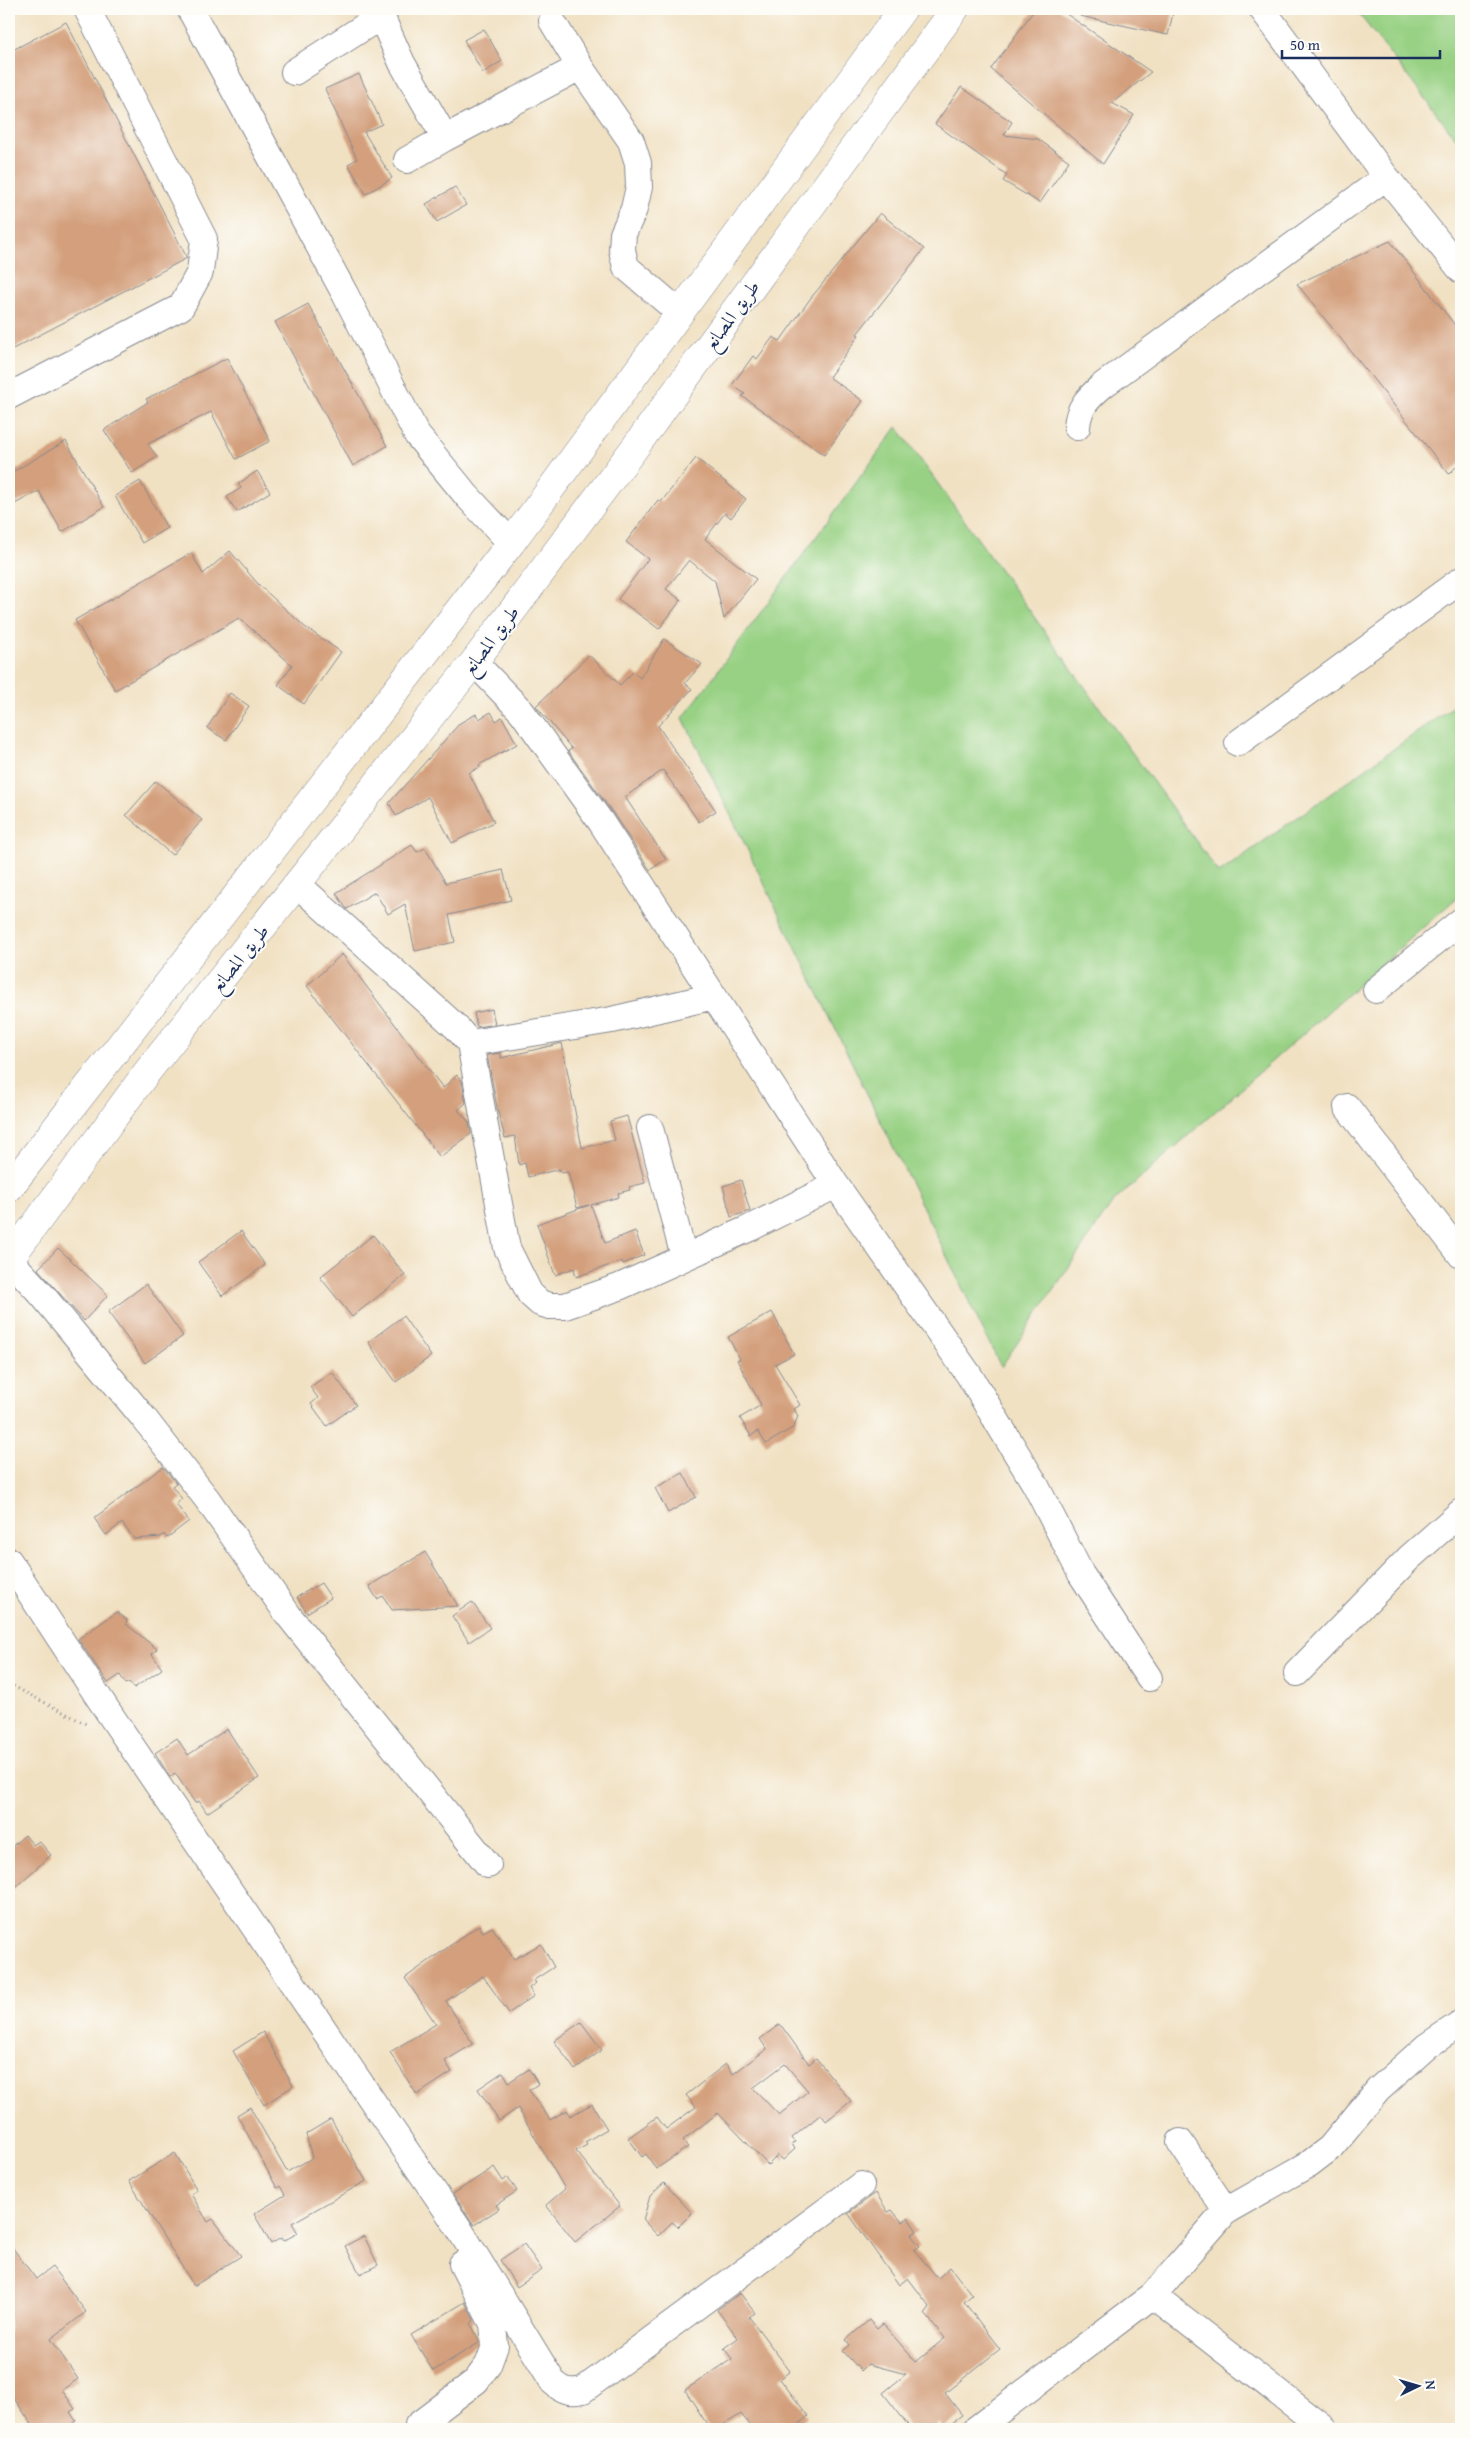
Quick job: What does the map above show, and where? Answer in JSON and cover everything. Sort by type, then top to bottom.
[{"type":"main road","name":"طريق المصانع","points":[[9,1188],[511,543],[903,9]]},
{"type":"main road","name":"طريق المصانع","points":[[9,1260],[147,1072],[474,662],[638,442],[955,9]]},
{"type":"main road","points":[[851,82],[882,109]]},
{"type":"street","points":[[9,396],[180,307],[200,272],[204,239],[86,9]]},
{"type":"street","points":[[190,9],[345,294],[417,435],[467,496],[511,543]]},
{"type":"street","points":[[1262,9],[1386,176],[1461,270]]},
{"type":"street","points":[[294,72],[384,13],[402,63],[445,138]]},
{"type":"street","points":[[552,21],[580,67],[631,142],[638,163],[639,187],[634,209],[624,234],[622,250],[626,267],[680,313]]},
{"type":"street","points":[[407,160],[580,67]]},
{"type":"street","points":[[1077,427],[1077,416],[1081,407],[1102,386],[1386,176]]},
{"type":"street","points":[[1238,743],[1461,580]]},
{"type":"street","points":[[474,662],[522,712],[601,822],[836,1185],[969,1375],[1035,1484],[1081,1574],[1149,1678]]},
{"type":"street","points":[[297,884],[456,1027],[470,1043],[508,1248],[530,1294],[540,1303],[550,1306],[565,1306],[619,1288],[836,1185]]},
{"type":"street","points":[[1376,990],[1461,921]]},
{"type":"street","points":[[470,1043],[612,1020],[714,996]]},
{"type":"street","points":[[1347,1107],[1461,1255]]},
{"type":"street","points":[[650,1128],[684,1257]]},
{"type":"street","points":[[9,1260],[43,1296],[143,1417],[206,1499],[289,1616],[488,1865]]},
{"type":"street","points":[[1297,1673],[1408,1558],[1461,1512]]},
{"type":"street","points":[[9,1561],[107,1710],[458,2227],[553,2382],[563,2390],[573,2392],[582,2390],[861,2185]]},
{"type":"street","points":[[9,1588],[270,1973],[386,2153],[464,2268],[493,2324],[495,2346],[488,2365],[476,2381],[418,2425]]},
{"type":"street","points":[[976,2429],[1153,2295],[1226,2211],[1309,2164],[1330,2148],[1378,2090],[1427,2046],[1461,2023]]},
{"type":"street","points":[[1180,2142],[1226,2211]]},
{"type":"street","points":[[1153,2295],[1325,2429]]},
{"type":"path","points":[[9,1684],[111,1737]]},
{"type":"green space","points":[[1355,9],[1461,9],[1461,145]]},
{"type":"green space","points":[[897,427],[1219,873],[1461,701],[1461,894],[1113,1202],[1001,1367],[683,718]]},
{"type":"building","points":[[1035,9],[1059,9],[1151,72],[1112,103],[1134,115],[1103,164],[991,69]]},
{"type":"building","points":[[1081,9],[1174,9],[1168,35],[1080,16]]},
{"type":"building","points":[[66,22],[187,258],[9,351],[9,52]]},
{"type":"building","points":[[484,29],[502,61],[483,73],[464,40]]},
{"type":"building","points":[[359,74],[382,124],[364,132],[392,178],[366,194],[348,164],[357,159],[325,89]]},
{"type":"building","points":[[961,87],[1012,122],[1004,135],[1038,139],[1069,161],[1040,203],[1003,181],[1007,175],[935,124]]},
{"type":"building","points":[[455,187],[466,205],[437,222],[426,204]]},
{"type":"building","points":[[880,213],[924,249],[857,334],[859,335],[829,377],[863,401],[824,455],[742,396],[745,394],[732,385],[753,356],[757,359],[773,337],[780,341],[810,299]]},
{"type":"building","points":[[1390,241],[1461,333],[1461,462],[1449,474],[1297,284]]},
{"type":"building","points":[[308,304],[387,446],[353,466],[275,322]]},
{"type":"building","points":[[227,358],[270,441],[236,459],[211,412],[148,444],[157,457],[132,473],[104,430],[148,402],[146,399]]},
{"type":"building","points":[[66,441],[104,507],[62,532],[39,491],[9,507],[9,474]]},
{"type":"building","points":[[696,458],[746,499],[731,518],[725,513],[705,539],[756,579],[724,619],[715,581],[689,560],[666,589],[681,600],[659,629],[618,599],[648,559],[626,542],[658,500],[661,502]]},
{"type":"building","points":[[257,471],[270,492],[237,512],[227,497],[241,488],[238,484]]},
{"type":"building","points":[[140,481],[167,528],[142,543],[115,496]]},
{"type":"building","points":[[230,551],[259,585],[305,627],[341,652],[304,704],[278,685],[292,665],[239,618],[115,690],[75,620],[191,553],[203,574]]},
{"type":"building","points":[[664,639],[702,664],[685,683],[692,689],[658,726],[716,811],[699,822],[663,770],[625,797],[666,859],[650,870],[613,813],[568,751],[572,749],[536,706],[589,655],[620,685],[633,672],[640,678]]},
{"type":"building","points":[[230,693],[249,706],[226,740],[207,728]]},
{"type":"building","points":[[491,712],[496,721],[502,717],[517,744],[479,765],[480,767],[469,773],[494,822],[452,843],[428,797],[396,816],[389,803],[460,723],[476,714],[479,719]]},
{"type":"building","points":[[156,781],[202,820],[172,855],[126,815]]},
{"type":"building","points":[[412,845],[417,852],[425,848],[446,883],[503,870],[511,900],[449,915],[455,942],[415,951],[405,904],[388,914],[375,892],[346,908],[336,893]]},
{"type":"building","points":[[342,954],[443,1088],[457,1075],[462,1081],[466,1103],[458,1110],[469,1122],[471,1134],[440,1157],[307,986]]},
{"type":"building","points":[[492,1009],[495,1024],[477,1027],[474,1013]]},
{"type":"building","points":[[562,1043],[582,1148],[615,1140],[610,1121],[627,1116],[645,1183],[629,1187],[630,1190],[618,1193],[619,1197],[591,1205],[605,1243],[635,1231],[644,1255],[623,1264],[622,1261],[576,1277],[574,1268],[555,1275],[537,1224],[589,1205],[577,1208],[568,1172],[561,1173],[560,1169],[528,1177],[525,1163],[519,1165],[515,1136],[505,1138],[487,1055],[501,1053],[501,1058]]},
{"type":"building","points":[[741,1180],[750,1211],[731,1217],[723,1186]]},
{"type":"building","points":[[241,1231],[265,1265],[222,1296],[198,1262]]},
{"type":"building","points":[[373,1235],[405,1275],[352,1317],[320,1277]]},
{"type":"building","points":[[58,1248],[108,1295],[84,1321],[38,1269]]},
{"type":"building","points":[[146,1284],[183,1336],[145,1363],[108,1312]]},
{"type":"building","points":[[772,1312],[794,1354],[775,1364],[800,1405],[794,1409],[798,1416],[794,1427],[766,1444],[758,1431],[751,1436],[740,1418],[761,1405],[737,1360],[740,1359],[728,1337]]},
{"type":"building","points":[[403,1316],[431,1356],[396,1382],[368,1342]]},
{"type":"building","points":[[332,1372],[356,1405],[327,1426],[311,1404],[318,1398],[310,1387]]},
{"type":"building","points":[[163,1467],[176,1483],[172,1486],[182,1499],[176,1504],[189,1521],[167,1538],[164,1534],[161,1537],[134,1539],[122,1523],[106,1535],[94,1518]]},
{"type":"building","points":[[683,1473],[696,1497],[668,1513],[655,1488]]},
{"type":"building","points":[[425,1552],[458,1606],[392,1610],[383,1596],[377,1599],[369,1586]]},
{"type":"building","points":[[321,1583],[331,1598],[307,1613],[297,1597]]},
{"type":"building","points":[[472,1602],[490,1628],[469,1642],[452,1616]]},
{"type":"building","points":[[117,1612],[127,1620],[126,1624],[157,1649],[152,1654],[162,1669],[134,1688],[129,1682],[126,1684],[120,1675],[108,1683],[78,1639]]},
{"type":"building","points":[[227,1729],[259,1778],[207,1813],[199,1801],[195,1803],[175,1773],[170,1777],[155,1753],[177,1738],[188,1755]]},
{"type":"building","points":[[25,1835],[33,1845],[39,1841],[51,1855],[9,1893],[9,1849]]},
{"type":"building","points":[[479,1925],[483,1932],[492,1927],[514,1959],[541,1944],[554,1967],[534,1980],[536,1983],[529,1988],[534,1996],[509,2013],[483,1976],[446,2001],[473,2044],[445,2061],[452,2072],[417,2095],[390,2052],[436,2024],[405,1978]]},
{"type":"building","points":[[581,2022],[602,2050],[575,2070],[554,2041]]},
{"type":"building","points":[[780,2024],[809,2064],[816,2058],[851,2101],[826,2121],[821,2114],[792,2138],[795,2142],[792,2144],[795,2149],[783,2160],[778,2155],[768,2165],[718,2113],[683,2140],[688,2147],[656,2169],[646,2154],[642,2157],[628,2138],[657,2117],[666,2129],[696,2107],[686,2095],[726,2064],[733,2074],[767,2049],[760,2039]],"holes":[[[785,2064],[808,2091],[779,2115],[753,2088]]]},
{"type":"building","points":[[263,2032],[293,2086],[264,2105],[233,2051]]},
{"type":"building","points":[[529,2069],[538,2084],[529,2090],[550,2120],[567,2110],[570,2116],[592,2104],[607,2129],[585,2142],[587,2145],[576,2151],[620,2206],[575,2242],[546,2205],[565,2189],[518,2108],[499,2121],[478,2089],[503,2072],[509,2082]]},
{"type":"building","points":[[250,2107],[287,2172],[312,2158],[306,2134],[331,2119],[366,2181],[292,2223],[298,2233],[283,2241],[281,2238],[271,2244],[254,2214],[285,2195],[280,2186],[277,2188],[237,2115]]},
{"type":"building","points":[[175,2153],[197,2190],[191,2194],[208,2222],[213,2219],[241,2256],[194,2286],[129,2181]]},
{"type":"building","points":[[494,2167],[503,2181],[508,2177],[517,2191],[496,2205],[499,2209],[474,2225],[453,2194]]},
{"type":"building","points":[[664,2183],[692,2213],[678,2227],[672,2222],[658,2236],[643,2220],[650,2196]]},
{"type":"building","points":[[876,2193],[888,2212],[892,2210],[902,2222],[908,2218],[917,2231],[911,2235],[920,2246],[914,2250],[938,2278],[950,2267],[972,2295],[964,2302],[1000,2349],[945,2393],[962,2415],[943,2429],[939,2423],[931,2429],[911,2429],[883,2393],[906,2374],[868,2364],[861,2371],[843,2351],[850,2345],[846,2340],[869,2320],[877,2329],[883,2324],[916,2362],[945,2338],[925,2314],[930,2307],[908,2278],[899,2285],[848,2213]]},
{"type":"building","points":[[364,2236],[378,2265],[360,2274],[345,2246]]},
{"type":"building","points":[[9,2243],[36,2279],[52,2267],[86,2312],[51,2339],[78,2379],[62,2390],[75,2409],[70,2412],[76,2421],[64,2429],[35,2429],[9,2391]]},
{"type":"building","points":[[524,2244],[542,2270],[517,2287],[500,2260]]},
{"type":"building","points":[[740,2293],[755,2313],[749,2317],[790,2371],[780,2379],[808,2416],[794,2429],[753,2429],[741,2414],[717,2429],[710,2429],[685,2390],[732,2359],[724,2348],[738,2338],[717,2310]]},
{"type":"building","points":[[465,2302],[474,2320],[471,2324],[480,2342],[433,2371],[411,2335]]}]
